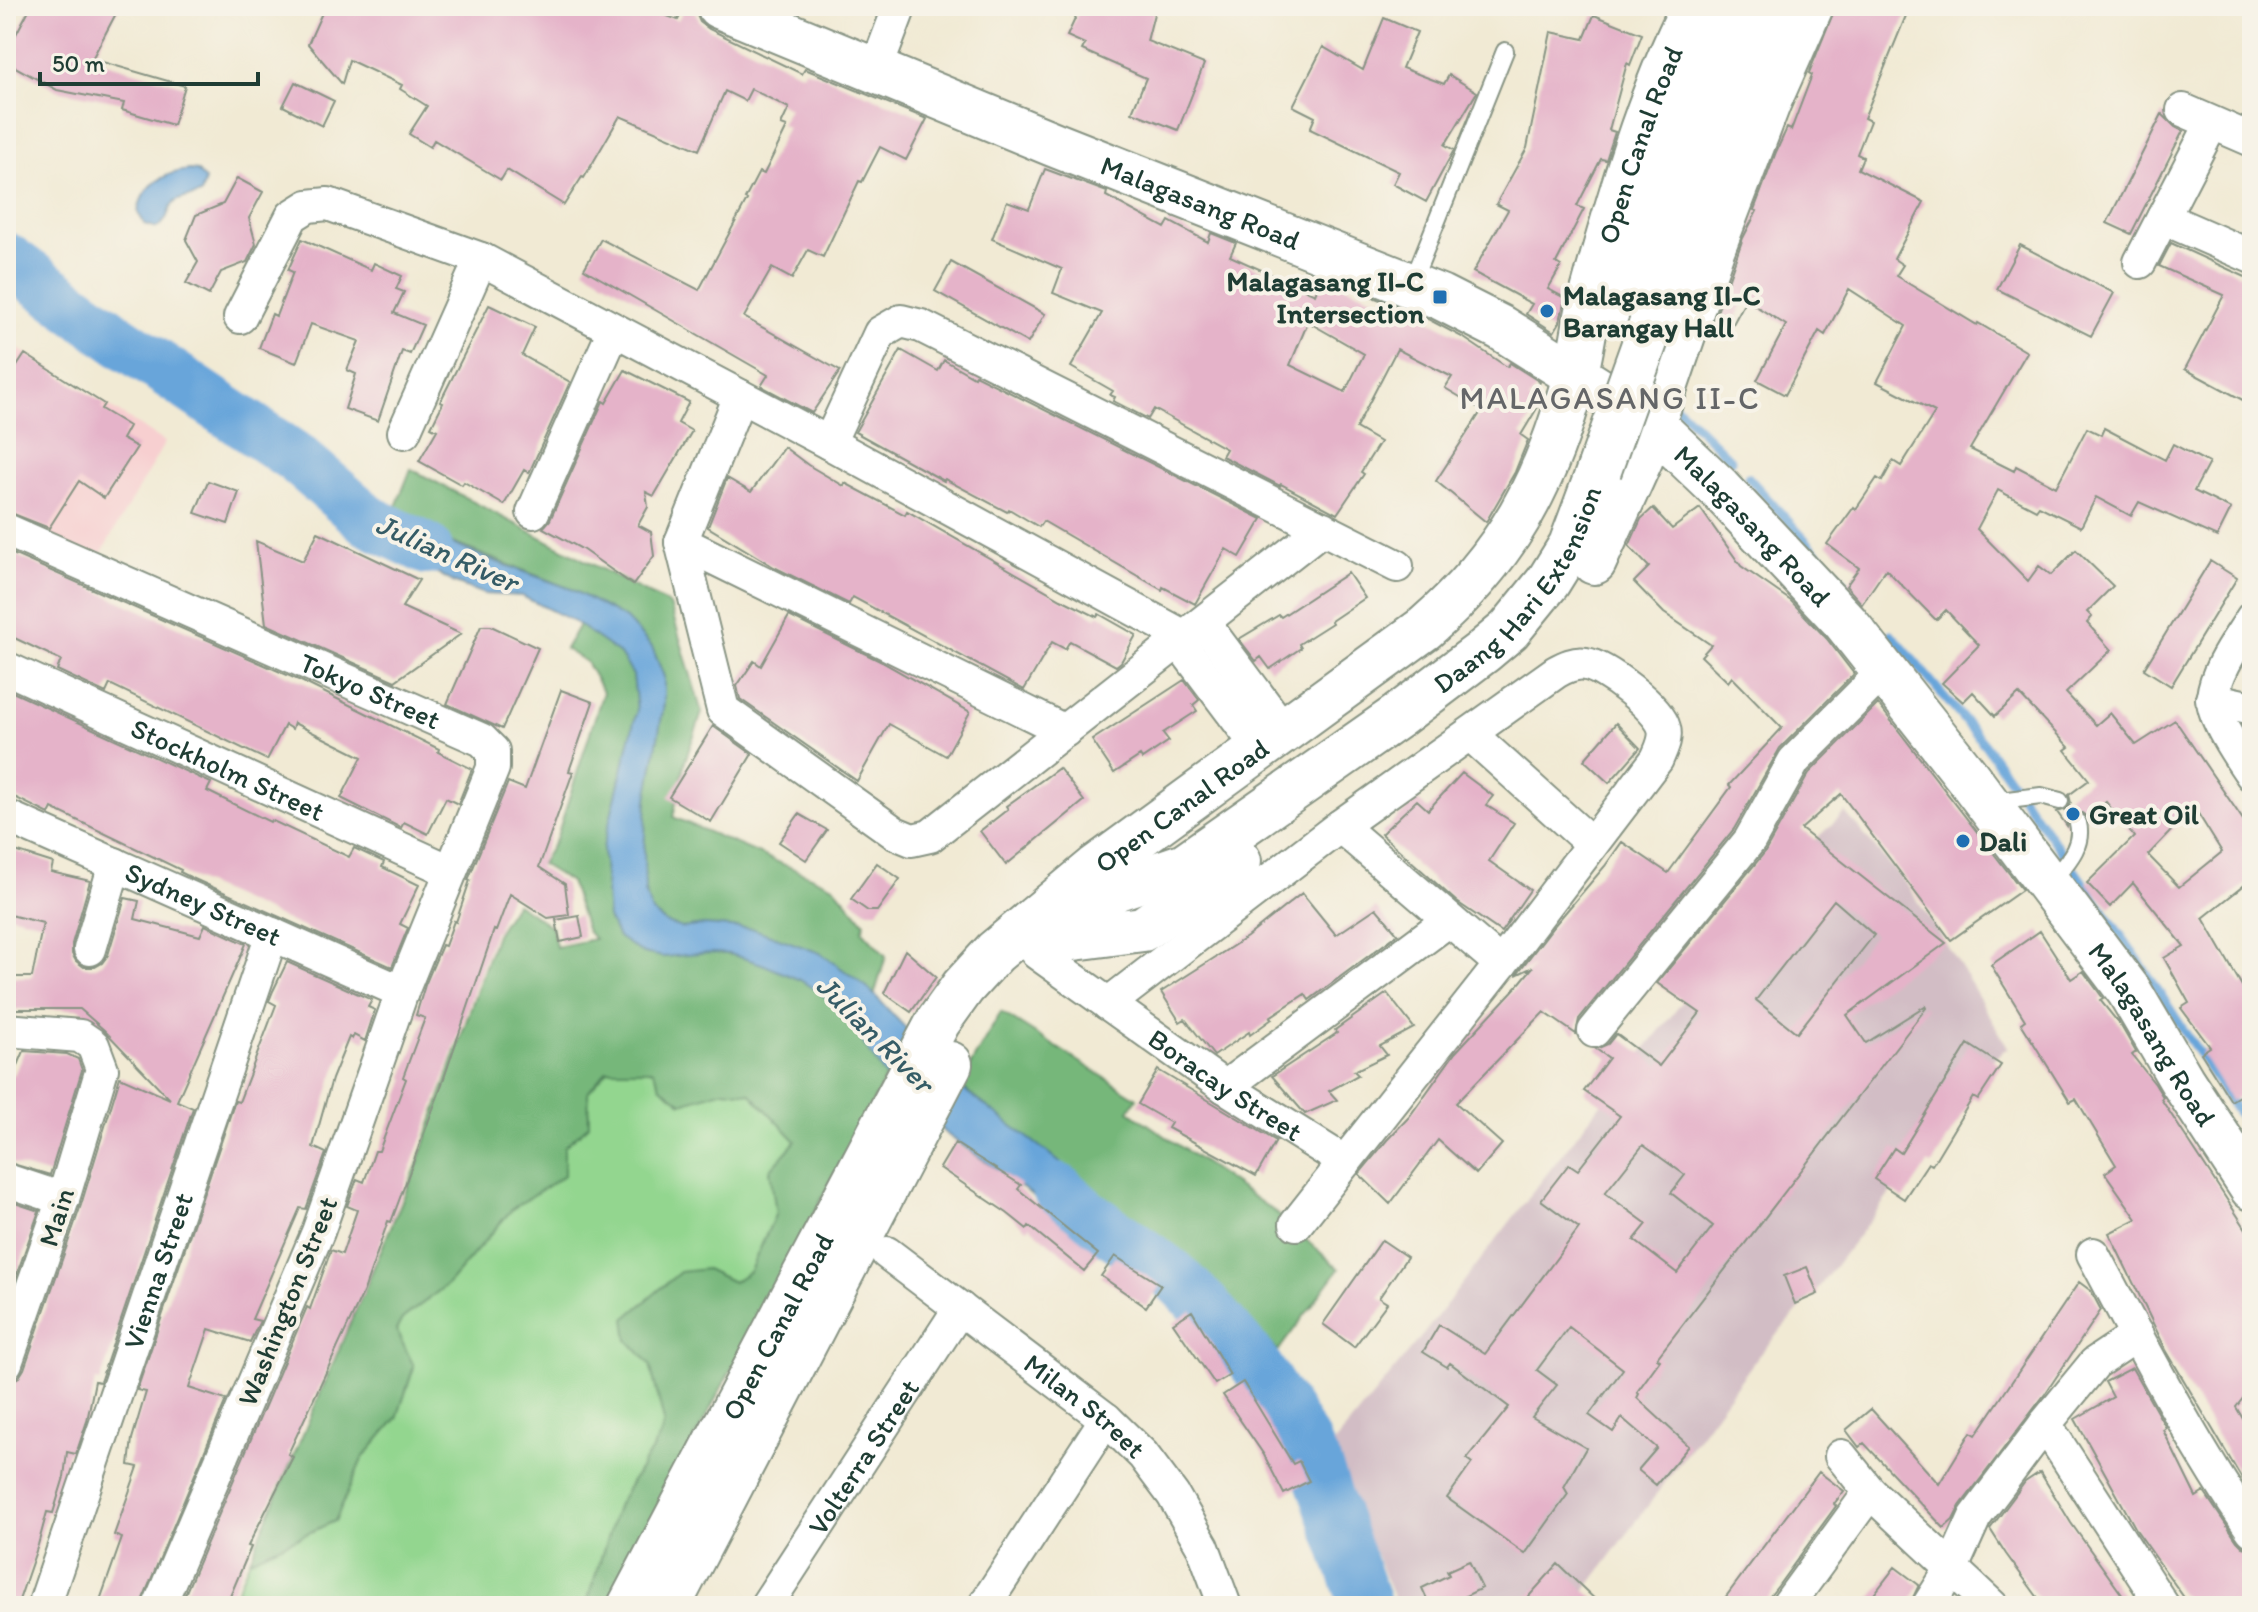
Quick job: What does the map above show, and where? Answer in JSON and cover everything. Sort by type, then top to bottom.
[{"type":"main road","name":"Open Canal Road","points":[[668,1606],[951,1029],[963,987],[995,952],[1087,876],[1271,738],[1425,628],[1484,570],[1502,547],[1536,487],[1561,423],[1617,208],[1668,61],[1694,6]]},
{"type":"main road","name":"Daang Hari Extension","points":[[1638,321],[1674,152],[1702,74],[1733,6]]},
{"type":"main road","name":"Daang Hari Extension","points":[[951,1029],[1115,889],[1185,865],[1398,716],[1493,644],[1527,609],[1571,545],[1586,466],[1638,321],[1772,6]]},
{"type":"main road","points":[[1044,947],[1143,929],[1473,697],[1512,665],[1548,629],[1571,600],[1595,560],[1641,458],[1769,101],[1811,6]]},
{"type":"main road","name":"Malagasang Road","points":[[735,9],[875,72],[1411,285],[1501,328],[1651,423],[1720,489],[1846,623],[2129,991],[2182,1081],[2252,1188]]},
{"type":"main road","name":"Daang Hari Extension","points":[[1087,876],[1170,844],[1466,630],[1505,590],[1586,466]]},
{"type":"main road","name":"Open Canal Road","points":[[630,1606],[904,1120]]},
{"type":"street","points":[[875,72],[900,6]]},
{"type":"street","points":[[2140,262],[2163,218],[2198,116],[2252,140]]},
{"type":"street","points":[[240,317],[292,216],[308,206],[328,204],[481,259],[1189,634],[1271,738]]},
{"type":"street","points":[[2163,218],[2252,257]]},
{"type":"street","points":[[404,432],[481,259]]},
{"type":"street","points":[[829,443],[880,333],[901,321],[921,326],[1397,566]]},
{"type":"street","points":[[533,512],[614,330]]},
{"type":"street","points":[[740,396],[681,542],[723,710],[895,833],[912,840],[930,836],[1323,528]]},
{"type":"street","name":"Tokyo Street","points":[[6,530],[482,740],[493,751],[493,768],[402,992]]},
{"type":"street","points":[[681,542],[1065,731]]},
{"type":"street","points":[[2252,618],[2224,665],[2212,699],[2225,733],[2252,775]]},
{"type":"street","points":[[1108,1004],[1340,826],[1556,672],[1582,663],[1606,673],[1650,706],[1664,728],[1664,742],[1657,759],[1501,964],[1296,1224]]},
{"type":"street","name":"Stockholm Street","points":[[6,668],[450,871]]},
{"type":"street","points":[[1594,1031],[1750,840],[1794,761],[1883,672]]},
{"type":"street","points":[[2212,699],[2252,708]]},
{"type":"street","points":[[1470,734],[1592,844]]},
{"type":"street","name":"Sydney Street","points":[[7,819],[402,992]]},
{"type":"street","points":[[1340,826],[1501,964]]},
{"type":"street","points":[[90,949],[115,864]]},
{"type":"street","points":[[1225,1087],[1449,920]]},
{"type":"street","name":"Vienna Street","points":[[44,1606],[272,934]]},
{"type":"street","name":"Boracay Street","points":[[1044,947],[1108,1004],[1225,1087],[1345,1162]]},
{"type":"street","name":"Washington Street","points":[[159,1606],[318,1232],[402,992]]},
{"type":"street","name":"Main","points":[[6,1030],[80,1036],[93,1045],[102,1069],[63,1199],[17,1293],[6,1363]]},
{"type":"street","points":[[6,1180],[63,1199]]},
{"type":"street","name":"Milan Street","points":[[887,1253],[1106,1419],[1143,1455],[1173,1495],[1203,1547],[1225,1606]]},
{"type":"street","points":[[2093,1254],[2172,1402],[2221,1486],[2252,1530]]},
{"type":"street","name":"Volterra Street","points":[[766,1606],[960,1308]]},
{"type":"street","points":[[1928,1606],[1952,1568],[1975,1517],[2045,1424],[2095,1363],[2137,1335]]},
{"type":"street","points":[[984,1606],[1106,1419]]},
{"type":"street","points":[[2045,1424],[2163,1606]]},
{"type":"street","points":[[1841,1456],[1870,1492],[1992,1606]]},
{"type":"street","points":[[1787,1606],[1870,1492]]},
{"type":"lane","points":[[1411,285],[1505,51]]},
{"type":"lane","points":[[1987,803],[2041,796],[2060,801]]},
{"type":"lane","points":[[2049,885],[2078,847],[2081,834],[2078,823]]},
{"type":"shaded area","points":[[6,341],[165,442],[98,559],[6,516]]},
{"type":"shaded area","points":[[1845,812],[1909,888],[1958,962],[2008,1047],[1992,1060],[1819,1287],[1759,1355],[1574,1606],[1397,1606],[1331,1447],[1804,850]]},
{"type":"green space","points":[[411,469],[670,605],[702,713],[685,761],[673,817],[834,886],[865,923],[862,930],[886,956],[874,996],[867,987],[754,929],[704,925],[682,928],[666,923],[652,912],[645,892],[644,851],[647,799],[664,704],[664,677],[652,647],[626,619],[571,589],[391,519]]},
{"type":"green space","points":[[579,625],[620,654],[633,675],[637,710],[603,848],[608,918],[664,957],[702,953],[738,956],[769,965],[814,988],[836,1006],[886,1077],[606,1606],[586,1606],[618,1504],[661,1435],[664,1421],[650,1364],[628,1340],[625,1319],[680,1272],[706,1269],[733,1282],[750,1271],[776,1213],[770,1170],[796,1141],[750,1093],[724,1090],[682,1103],[661,1087],[653,1070],[607,1070],[588,1092],[589,1125],[564,1147],[564,1175],[512,1209],[449,1283],[402,1319],[396,1330],[414,1366],[397,1418],[362,1459],[335,1521],[250,1559],[418,1163],[496,934],[516,903],[552,927],[556,947],[594,939],[587,931],[570,882],[541,864],[556,839],[603,692],[586,662],[565,649]]},
{"type":"green space","points":[[1001,1012],[1137,1098],[1129,1111],[1275,1212],[1339,1269],[1278,1351],[1187,1263],[959,1085]]},
{"type":"green space","points":[[608,1070],[654,1070],[661,1087],[682,1103],[724,1089],[750,1093],[796,1141],[770,1170],[776,1213],[750,1271],[733,1282],[706,1269],[628,1340],[650,1363],[664,1421],[661,1435],[618,1504],[586,1606],[230,1606],[250,1559],[335,1521],[362,1459],[397,1418],[414,1367],[396,1330],[402,1319],[449,1283],[512,1209],[564,1175],[564,1147],[589,1125],[588,1092]]},
{"type":"water","points":[[197,171],[205,180],[201,194],[175,202],[164,222],[156,228],[145,224],[138,213],[149,188],[163,177]]},
{"type":"water","points":[[372,508],[391,519],[489,559],[571,589],[626,619],[652,647],[664,677],[664,704],[647,799],[644,851],[645,892],[652,912],[666,923],[682,928],[704,925],[754,929],[820,953],[867,987],[963,1089],[1124,1215],[1105,1247],[945,1133],[886,1077],[834,1004],[800,980],[730,954],[663,957],[642,953],[618,937],[608,918],[603,848],[637,710],[633,675],[620,654],[573,621],[522,596],[484,594],[455,583],[359,528]]},
{"type":"building","points":[[31,6],[120,6],[92,59],[185,86],[173,125],[122,110],[124,103],[57,90],[6,62],[6,53]]},
{"type":"building","points":[[325,6],[641,6],[678,20],[684,8],[696,13],[700,22],[709,29],[802,74],[805,69],[927,119],[906,160],[880,147],[862,182],[859,181],[823,257],[808,250],[792,279],[772,268],[744,317],[840,371],[812,413],[761,386],[768,375],[584,269],[601,239],[699,290],[759,172],[764,174],[787,127],[781,125],[789,108],[751,89],[745,101],[725,91],[699,150],[620,116],[584,178],[564,205],[507,170],[501,180],[434,140],[430,147],[409,134],[427,106],[400,89],[402,85],[349,60],[342,84],[308,44]]},
{"type":"building","points":[[1081,6],[1156,6],[1147,41],[1204,64],[1178,130],[1132,112],[1146,78],[1082,50],[1085,44],[1067,36]]},
{"type":"building","points":[[1836,6],[1910,6],[1864,118],[1870,121],[1857,154],[1863,157],[1858,169],[1924,202],[1894,259],[1903,265],[1896,276],[2027,352],[1970,449],[2014,471],[2016,466],[2056,487],[2087,428],[2101,435],[2104,428],[2165,460],[2173,444],[2209,463],[2194,491],[2231,509],[2217,537],[2139,502],[2131,516],[2096,497],[2081,527],[2039,506],[2036,510],[1998,490],[1977,529],[2028,581],[2039,566],[2051,575],[2076,550],[2113,586],[2087,612],[2092,617],[2087,623],[2111,650],[2066,693],[2096,725],[2110,713],[2136,745],[2175,720],[2252,833],[2252,879],[2203,918],[2242,986],[2252,978],[2252,1088],[2231,1101],[2201,1053],[2210,1047],[2181,1008],[2189,1003],[2164,958],[2184,946],[2133,883],[2110,907],[2087,883],[2134,837],[2106,802],[2087,817],[2082,813],[2072,814],[2067,826],[2057,812],[2067,809],[2071,803],[2069,795],[2089,780],[2065,750],[2069,747],[2019,694],[1995,716],[1973,692],[1963,702],[1942,683],[1979,645],[1946,610],[1936,620],[1886,569],[1862,604],[1846,586],[1859,568],[1827,544],[1877,478],[1882,481],[1893,461],[1901,466],[1935,412],[1877,382],[1906,326],[1849,289],[1825,335],[1819,331],[1785,395],[1757,380],[1786,325],[1746,300],[1733,324],[1716,315],[1743,238],[1757,211],[1754,210],[1776,152],[1787,128],[1791,130],[1812,75],[1809,73]],"holes":[[[2194,807],[2222,852],[2179,887],[2148,855]]]},
{"type":"building","points":[[1594,15],[1642,34],[1630,65],[1627,63],[1609,130],[1615,132],[1606,160],[1601,159],[1577,206],[1584,209],[1556,263],[1561,266],[1548,289],[1565,298],[1560,322],[1554,332],[1526,314],[1532,304],[1473,272],[1508,210],[1496,204],[1527,148],[1551,32],[1584,39]]},
{"type":"building","points":[[1384,18],[1417,32],[1402,68],[1444,84],[1449,75],[1477,92],[1445,145],[1454,150],[1426,202],[1393,184],[1399,172],[1310,129],[1315,117],[1293,106],[1323,47],[1363,70]]},
{"type":"building","points":[[295,82],[334,101],[322,126],[283,106]]},
{"type":"building","points":[[2162,114],[2183,131],[2131,234],[2107,223]]},
{"type":"building","points":[[1045,169],[1107,192],[1106,196],[1165,228],[1169,221],[1208,242],[1211,233],[1236,243],[1230,256],[1315,294],[1322,277],[1426,318],[1464,338],[1507,367],[1510,363],[1540,382],[1529,400],[1539,405],[1521,435],[1528,440],[1515,472],[1486,522],[1436,481],[1482,410],[1445,388],[1452,377],[1397,349],[1356,428],[1380,442],[1361,472],[1364,474],[1337,514],[1222,456],[1226,449],[1154,409],[1148,419],[1113,401],[1115,397],[1110,395],[1113,391],[1071,367],[1102,313],[1053,293],[1062,269],[992,239],[1007,201],[1029,209]],"holes":[[[1308,322],[1364,354],[1345,392],[1290,365]]]},
{"type":"building","points":[[237,178],[263,192],[249,218],[256,244],[247,262],[221,272],[209,295],[186,283],[198,262],[186,240],[196,215],[223,204]]},
{"type":"building","points":[[302,239],[371,270],[374,263],[402,276],[396,289],[404,292],[394,313],[423,325],[410,354],[402,351],[378,421],[345,409],[356,374],[347,370],[359,341],[311,324],[296,363],[259,348],[272,314],[276,316],[293,272],[288,270]]},
{"type":"building","points":[[2171,243],[2252,280],[2252,405],[2185,369],[2224,295],[2159,266]]},
{"type":"building","points":[[2020,245],[2114,293],[2091,336],[1997,289]]},
{"type":"building","points":[[951,262],[1045,314],[1028,343],[935,291]]},
{"type":"building","points":[[489,305],[535,327],[522,355],[570,382],[529,473],[524,470],[504,505],[419,461],[437,430],[431,427],[443,403],[440,402]]},
{"type":"building","points":[[901,350],[938,371],[944,360],[1262,519],[1240,557],[1226,549],[1195,604],[1163,587],[1162,590],[1043,521],[1039,527],[1009,509],[1007,512],[855,432]]},
{"type":"building","points":[[25,354],[104,404],[101,409],[129,426],[122,439],[137,447],[104,498],[79,481],[49,528],[6,511],[6,383]]},
{"type":"building","points":[[625,370],[689,402],[678,423],[692,431],[654,496],[646,492],[648,507],[638,525],[651,532],[654,556],[633,585],[582,549],[543,528],[550,520],[603,401],[606,403]]},
{"type":"building","points":[[784,447],[844,486],[845,483],[905,515],[907,511],[1061,599],[1097,617],[1099,614],[1136,635],[1121,662],[1116,666],[1070,641],[1065,649],[1052,642],[1024,690],[853,597],[849,604],[774,567],[708,527],[727,478],[751,492]]},
{"type":"building","points":[[208,481],[239,492],[228,524],[195,513]]},
{"type":"building","points":[[1653,508],[1672,529],[1700,508],[1741,566],[1791,601],[1827,639],[1854,674],[1780,748],[1734,829],[1579,1019],[1576,1034],[1544,1012],[1456,1103],[1502,1144],[1476,1174],[1438,1140],[1390,1204],[1359,1174],[1409,1117],[1455,1053],[1533,967],[1516,975],[1622,842],[1668,873],[1731,787],[1729,785],[1782,728],[1732,677],[1728,682],[1701,656],[1711,645],[1664,613],[1634,582],[1649,567],[1629,546],[1641,519]]},
{"type":"building","points":[[318,532],[419,580],[402,607],[461,634],[395,681],[266,624],[256,541],[303,561]]},
{"type":"building","points":[[6,551],[301,681],[439,749],[438,752],[472,769],[458,804],[446,798],[428,834],[404,822],[401,828],[341,798],[362,757],[294,723],[292,729],[285,725],[267,760],[110,684],[106,693],[57,670],[61,660],[6,634]]},
{"type":"building","points":[[2210,561],[2237,578],[2171,686],[2144,669]]},
{"type":"building","points":[[1348,573],[1365,598],[1299,644],[1301,648],[1270,669],[1261,657],[1256,661],[1239,639],[1279,615],[1281,617]]},
{"type":"building","points":[[789,616],[882,662],[970,712],[946,756],[889,724],[857,781],[740,699],[737,686],[754,661],[761,666]]},
{"type":"building","points":[[481,626],[491,626],[538,648],[502,729],[447,704]]},
{"type":"building","points":[[1184,680],[1199,700],[1193,705],[1197,711],[1163,733],[1169,741],[1114,773],[1092,740]]},
{"type":"building","points":[[6,689],[211,783],[207,791],[270,822],[349,857],[354,848],[384,862],[382,867],[419,885],[400,924],[408,928],[392,967],[192,878],[52,808],[49,814],[6,793]]},
{"type":"building","points":[[561,690],[593,702],[569,771],[573,772],[539,867],[565,884],[569,915],[548,918],[510,894],[494,930],[440,1090],[364,1291],[288,1454],[293,1457],[248,1546],[251,1547],[226,1606],[180,1606],[307,1307],[310,1309],[331,1250],[342,1254],[357,1210],[347,1206],[357,1179],[364,1182],[375,1151],[379,1151],[425,1018],[416,1015],[425,985],[442,945],[445,946],[456,922],[468,880],[508,782],[525,789]]},
{"type":"building","points":[[1878,704],[2022,890],[1951,940],[1841,794],[1801,829],[1946,943],[1847,1015],[1866,1043],[1926,1008],[1657,1358],[1660,1360],[1637,1392],[1637,1398],[1689,1446],[1656,1485],[1638,1470],[1657,1448],[1622,1418],[1613,1432],[1589,1415],[1623,1369],[1569,1327],[1537,1370],[1557,1385],[1532,1417],[1586,1448],[1564,1487],[1568,1494],[1525,1554],[1447,1498],[1472,1463],[1467,1459],[1509,1407],[1450,1363],[1447,1367],[1423,1352],[1439,1325],[1485,1354],[1579,1228],[1541,1200],[1569,1164],[1578,1170],[1620,1116],[1584,1091],[1609,1058],[1596,1049],[1608,1044],[1616,1034],[1659,1066],[1700,1013],[1657,983],[1765,852],[1809,773]],"holes":[[[1834,900],[1874,935],[1797,1033],[1756,1000]],[[1643,1145],[1685,1175],[1671,1193],[1713,1226],[1677,1273],[1634,1240],[1647,1224],[1605,1193]]]},
{"type":"building","points":[[1616,723],[1640,748],[1609,783],[1584,760]]},
{"type":"building","points":[[713,726],[752,754],[711,822],[669,797]]},
{"type":"building","points":[[1059,768],[1084,801],[1006,865],[980,831],[1008,809],[1006,806]]},
{"type":"building","points":[[1462,773],[1493,796],[1486,805],[1514,823],[1489,861],[1530,890],[1501,932],[1457,902],[1381,834],[1417,800],[1428,810]]},
{"type":"building","points":[[799,814],[827,830],[806,860],[779,842]]},
{"type":"building","points":[[12,850],[53,863],[51,872],[90,881],[72,944],[72,954],[84,967],[95,967],[108,955],[125,898],[139,901],[135,919],[200,936],[205,925],[246,944],[177,1101],[193,1108],[100,1382],[95,1381],[76,1454],[67,1452],[64,1477],[53,1513],[47,1512],[17,1606],[6,1606],[6,1397],[12,1381],[24,1369],[81,1205],[120,1077],[170,1099],[80,1009],[6,1009],[6,977],[32,977],[43,923],[6,914],[6,868]]},
{"type":"building","points":[[877,863],[900,879],[877,911],[868,911],[851,899]]},
{"type":"building","points":[[1302,893],[1336,935],[1376,908],[1398,934],[1309,1000],[1305,994],[1270,1017],[1272,1019],[1250,1035],[1249,1032],[1214,1056],[1185,1019],[1180,1022],[1161,992],[1247,937]]},
{"type":"building","points":[[579,916],[583,937],[560,942],[556,920]]},
{"type":"building","points":[[2040,931],[2071,979],[2083,971],[2103,998],[2100,1000],[2121,1026],[2136,1052],[2132,1055],[2155,1084],[2163,1097],[2161,1099],[2252,1238],[2252,1387],[2236,1407],[2252,1434],[2252,1496],[2166,1350],[2109,1233],[2137,1219],[2105,1173],[2116,1165],[2076,1099],[2070,1102],[2021,1023],[2025,1020],[1991,965]]},
{"type":"building","points":[[905,950],[936,977],[911,1012],[884,993]]},
{"type":"building","points":[[287,962],[372,1000],[368,1007],[375,1010],[365,1041],[354,1035],[352,1039],[349,1037],[332,1079],[313,1147],[326,1153],[306,1209],[300,1208],[252,1319],[260,1321],[250,1342],[209,1329],[189,1388],[226,1400],[140,1606],[98,1606],[122,1538],[114,1535],[138,1467],[129,1465],[132,1439],[146,1392],[137,1390],[235,1101],[239,1102],[276,1005],[269,1001]]},
{"type":"building","points":[[1387,993],[1414,1028],[1380,1046],[1387,1055],[1354,1071],[1358,1075],[1329,1091],[1337,1100],[1305,1114],[1272,1076],[1337,1033],[1335,1030]]},
{"type":"building","points":[[1968,1044],[2001,1065],[1978,1100],[1973,1097],[1932,1165],[1928,1163],[1904,1199],[1874,1179],[1894,1148],[1901,1153]]},
{"type":"building","points":[[24,1051],[67,1054],[78,1059],[82,1070],[50,1175],[6,1162],[6,1073],[14,1075]]},
{"type":"building","points":[[1158,1070],[1276,1141],[1256,1176],[1168,1128],[1171,1123],[1138,1104]]},
{"type":"building","points":[[955,1143],[1021,1185],[1018,1189],[1098,1254],[1084,1271],[1029,1226],[1027,1229],[940,1168]]},
{"type":"building","points":[[6,1200],[39,1211],[6,1305]]},
{"type":"building","points":[[1382,1240],[1407,1257],[1379,1298],[1387,1303],[1354,1347],[1323,1324]]},
{"type":"building","points":[[1115,1256],[1161,1285],[1146,1307],[1101,1276]]},
{"type":"building","points":[[1807,1267],[1818,1294],[1795,1304],[1784,1276]]},
{"type":"building","points":[[2079,1282],[2091,1291],[2101,1310],[2045,1394],[1944,1528],[1864,1443],[1859,1447],[1846,1430],[1871,1409],[1939,1484],[1971,1432],[1976,1435]]},
{"type":"building","points":[[1192,1311],[1230,1375],[1215,1384],[1173,1323]]},
{"type":"building","points":[[2132,1368],[2166,1428],[2163,1430],[2196,1497],[2204,1492],[2237,1541],[2243,1547],[2252,1549],[2252,1606],[2190,1606],[2137,1531],[2075,1419],[2113,1397],[2105,1382]]},
{"type":"building","points":[[1243,1382],[1293,1464],[1299,1461],[1309,1481],[1284,1494],[1264,1455],[1223,1395]]},
{"type":"building","points":[[1819,1472],[1844,1491],[1778,1586],[1762,1606],[1719,1606]]},
{"type":"building","points":[[2040,1472],[2071,1523],[2130,1606],[2044,1606],[2006,1554],[1990,1529],[2025,1482]]},
{"type":"building","points":[[1469,1561],[1482,1588],[1445,1606],[1430,1606],[1422,1588]]},
{"type":"building","points":[[1558,1564],[1602,1606],[1520,1606]]},
{"type":"building","points":[[1895,1567],[1919,1585],[1909,1606],[1865,1606]]},
{"type":"waterway","name":"Julian River","points":[[6,258],[108,332],[296,458],[369,521],[427,549]]},
{"type":"waterway","points":[[1673,403],[1731,460]]},
{"type":"waterway","points":[[1748,477],[1852,591]]},
{"type":"waterway","points":[[1891,634],[1985,745],[2137,958],[2252,1135]]},
{"type":"waterway","name":"Julian River","points":[[1058,1189],[1085,1213],[1172,1274],[1253,1361],[1304,1441],[1316,1466],[1366,1606]]},
{"type":"place","name":"Malagasang II-C Intersection","points":[[1440,297]]},
{"type":"place","name":"Malagasang II-C Barangay Hall","points":[[1547,311]]},
{"type":"place","name":"Great Oil","points":[[2073,814]]},
{"type":"place","name":"Dali","points":[[1963,841]]},
{"type":"district","name":"MALAGASANG II-C","points":[[1610,398]]}]
